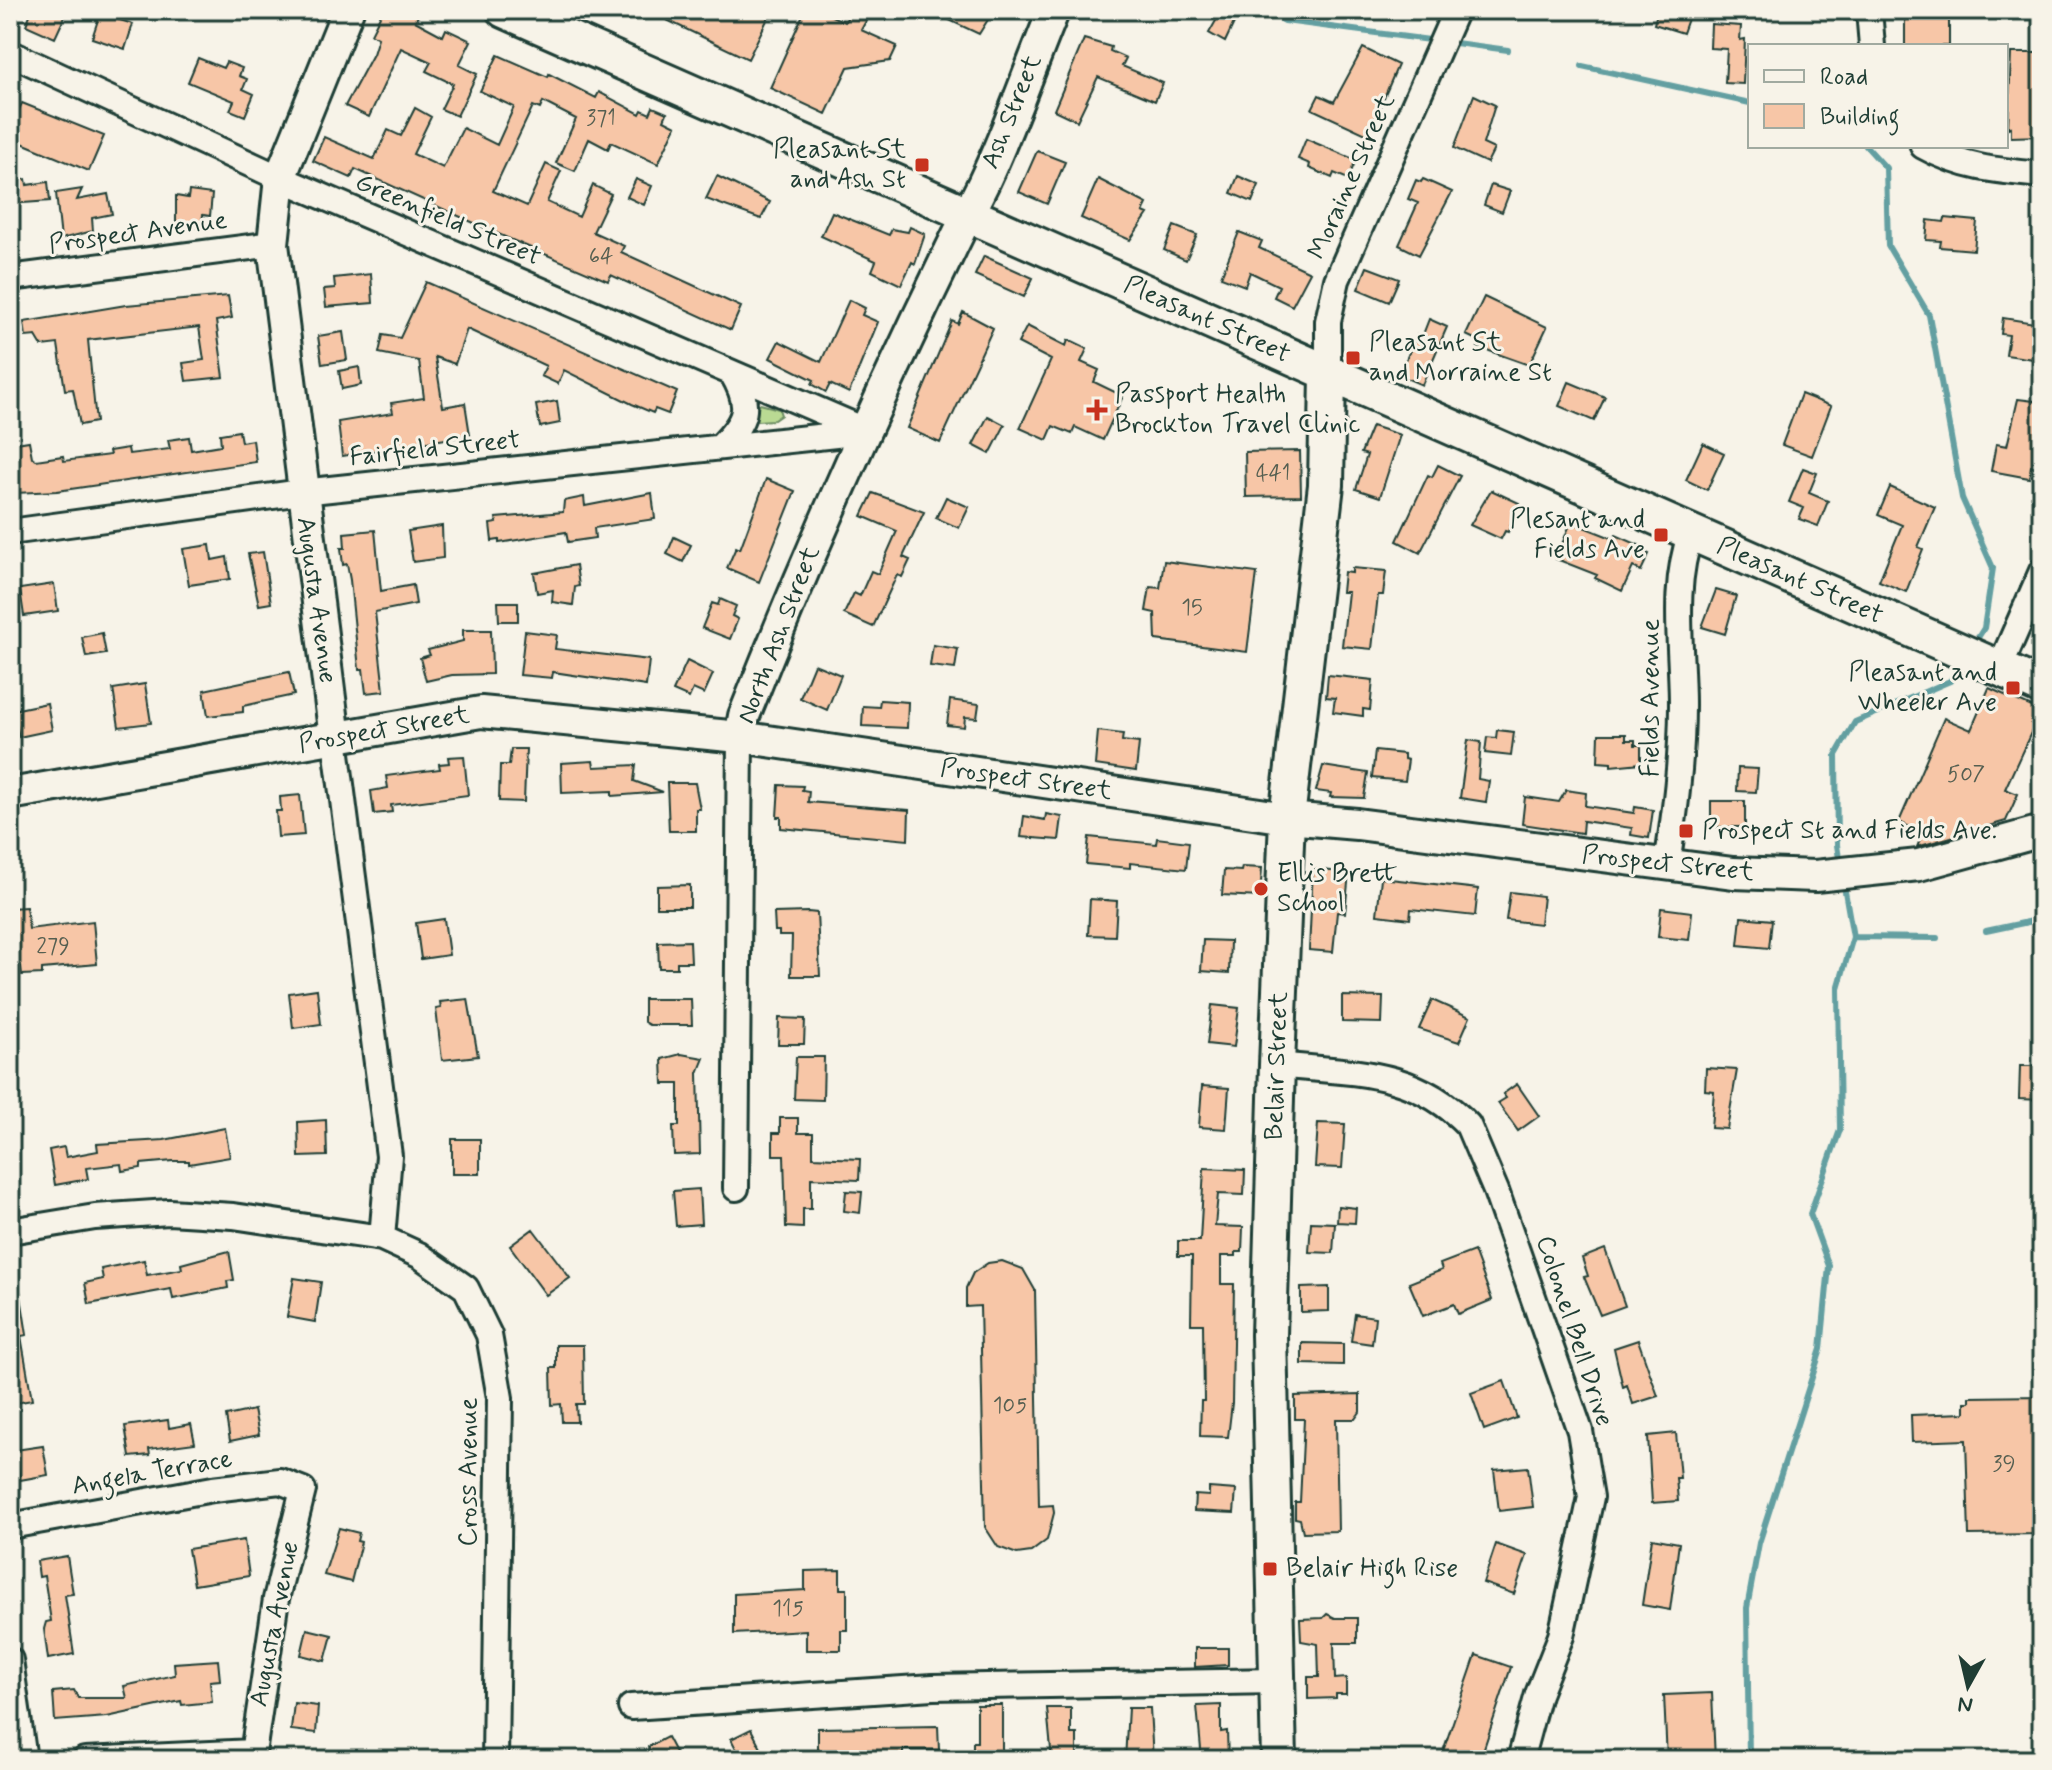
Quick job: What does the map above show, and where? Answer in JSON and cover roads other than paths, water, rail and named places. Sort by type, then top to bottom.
[{"type":"main road","name":"Pleasant Street","points":[[504,10],[967,211],[1328,375],[2042,687]]},
{"type":"main road","name":"Belair Street","points":[[1279,1760],[1269,1335],[1277,1065],[1287,818],[1326,485],[1328,375]]},
{"type":"street","name":"Augusta Avenue","points":[[348,10],[280,178],[273,244],[302,492],[389,1156],[382,1238]]},
{"type":"street","name":"Ash Street","points":[[967,211],[983,184],[1054,10]]},
{"type":"street","name":"Moraine Street","points":[[1328,375],[1328,321],[1337,280],[1456,10]]},
{"type":"street","points":[[1869,10],[1872,44]]},
{"type":"street","name":"Greenfield Street","points":[[10,53],[280,178],[867,431]]},
{"type":"street","points":[[1927,148],[1980,170],[2042,175]]},
{"type":"street","name":"North Ash Street","points":[[736,1188],[740,737],[744,716],[810,550],[967,211]]},
{"type":"street","name":"Prospect Avenue","points":[[10,278],[273,244]]},
{"type":"street","points":[[720,447],[741,422],[745,409],[744,392],[732,373]]},
{"type":"street","name":"Fairfield Street","points":[[10,532],[302,492],[867,431]]},
{"type":"street","name":"Fields Avenue","points":[[1667,865],[1678,791],[1682,705],[1678,627],[1682,556],[1691,533]]},
{"type":"street","points":[[1982,661],[2042,571]]},
{"type":"street","name":"Prospect Street","points":[[10,794],[481,712],[740,737],[1287,818],[1357,824],[1733,873],[1840,876],[1945,860],[2042,831]]},
{"type":"street","name":"Colonel Bell Drive","points":[[1277,1065],[1392,1077],[1430,1092],[1449,1105],[1468,1125],[1542,1317],[1580,1431],[1591,1497],[1561,1636],[1538,1694],[1520,1760]]},
{"type":"street","name":"Cross Avenue","points":[[10,1231],[95,1217],[169,1212],[233,1216],[382,1238],[429,1261],[466,1288],[489,1335],[500,1398],[495,1760]]},
{"type":"street","name":"Angela Terrace","points":[[10,1526],[213,1489],[280,1481],[303,1490]]},
{"type":"street","name":"Augusta Avenue","points":[[252,1756],[276,1599],[303,1490]]},
{"type":"street","points":[[10,1660],[24,1760]]},
{"type":"street","points":[[631,1707],[933,1687],[1277,1681]]},
{"type":"street","points":[[85,1760],[252,1756]]},
{"type":"waterway","points":[[1265,10],[1285,21],[1437,41]]},
{"type":"waterway","points":[[1448,42],[1508,50]]},
{"type":"waterway","points":[[1582,66],[1748,103]]},
{"type":"waterway","points":[[1868,148],[1886,168],[1888,246],[1929,315],[1962,498],[1993,568],[1984,628],[1974,644]]},
{"type":"waterway","points":[[1840,865],[1836,755],[1855,722],[1950,681],[1961,664]]},
{"type":"waterway","points":[[1843,880],[1853,937],[1937,938]]},
{"type":"waterway","points":[[1986,931],[2042,919]]},
{"type":"waterway","points":[[1749,1760],[1747,1608],[1759,1543],[1821,1349],[1829,1266],[1810,1214],[1840,1130],[1838,989],[1853,937]]},
{"type":"place","name":"Pleasant St and Ash St","points":[[922,165]]},
{"type":"place","name":"Pleasant St and Morraine St","points":[[1353,358]]},
{"type":"place","name":"Passport Health Brockton Travel Clinic","points":[[1097,410]]},
{"type":"place","name":"Plesant and Fields Ave","points":[[1661,535]]},
{"type":"place","name":"Pleasant and Wheeler Ave","points":[[2013,688]]},
{"type":"place","name":"Prospect St and Fields Ave.","points":[[1686,831]]},
{"type":"place","name":"Ellis Brett School","points":[[1261,889]]},
{"type":"place","name":"Belair High Rise","points":[[1270,1569]]}]
